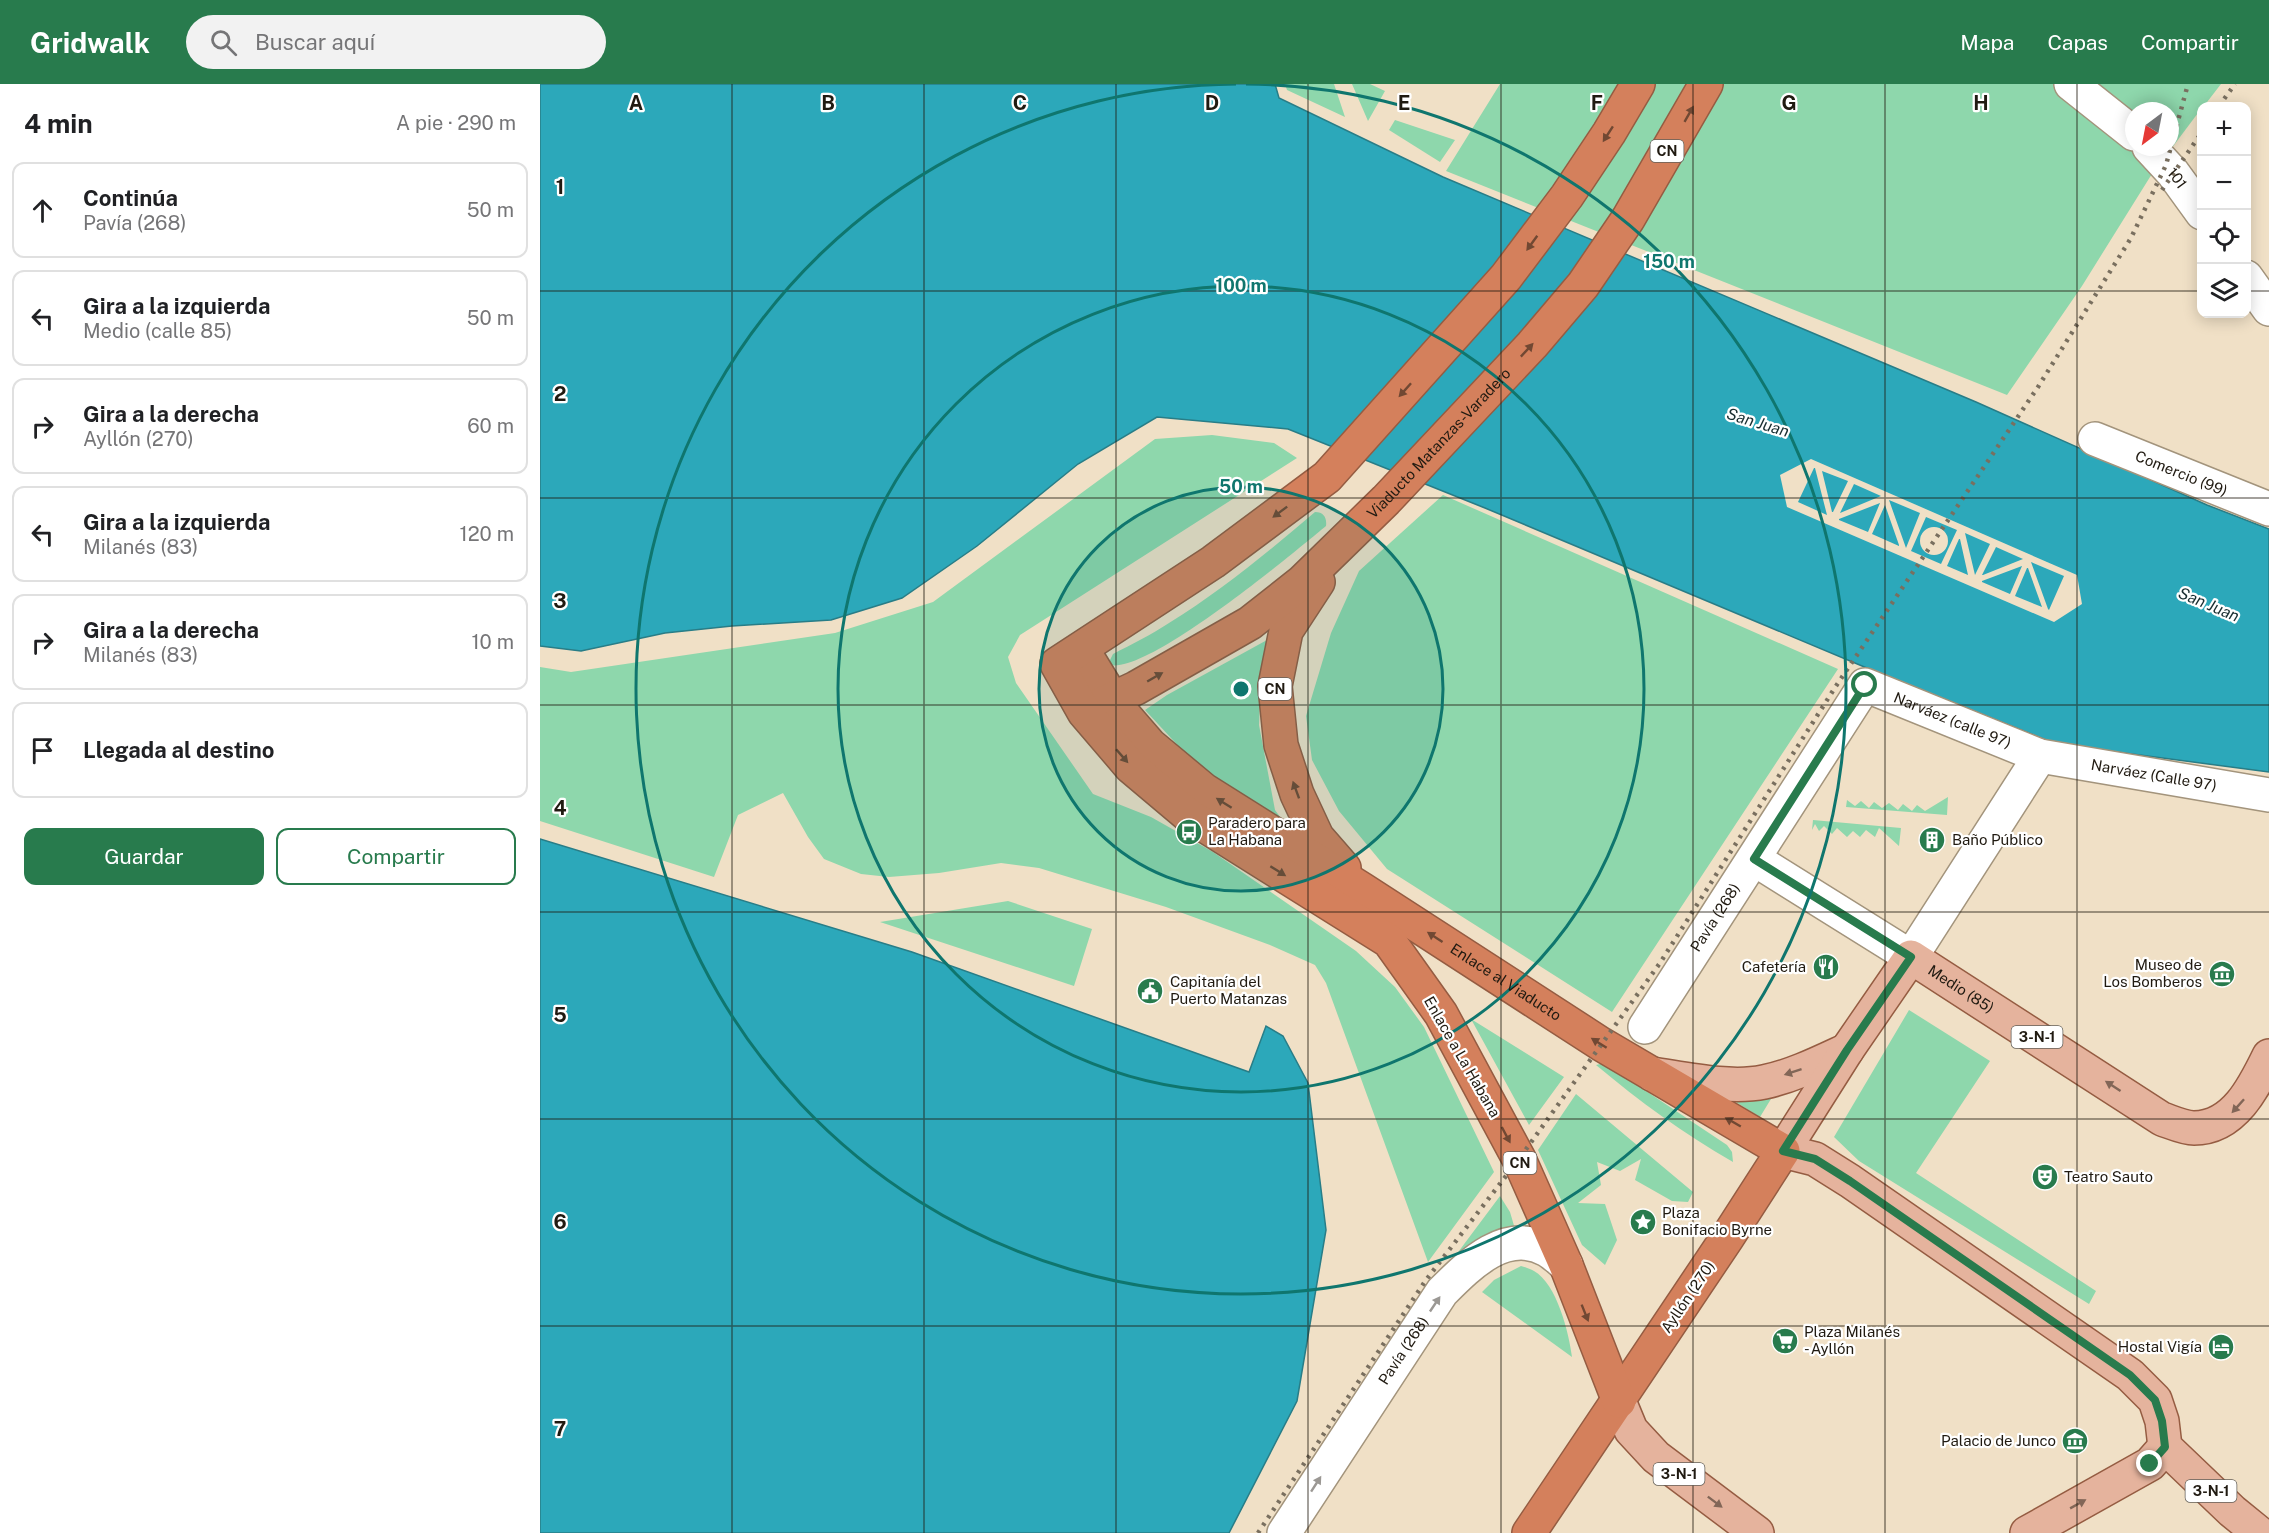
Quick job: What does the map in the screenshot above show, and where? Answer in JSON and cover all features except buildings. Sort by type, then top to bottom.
[{"type":"highway","name":"CN","points":[[1363,890],[1204,790],[1098,706],[1069,656],[1213,562],[1327,477],[1506,277],[1567,195],[1609,133],[1638,84]]},
{"type":"highway","name":"Viaducto Matanzas-Varadero","points":[[1098,706],[1136,688],[1251,623],[1302,582],[1386,500],[1532,345],[1583,285],[1629,219],[1706,84]]},
{"type":"highway","name":"CN","points":[[1363,890],[1317,837],[1297,794],[1281,745],[1275,686],[1286,631],[1329,566],[1386,500]]},
{"type":"highway","name":"Enlace a La Habana","points":[[1098,706],[1131,767],[1188,815],[1389,941],[1447,1024],[1519,1159],[1566,1264],[1619,1401]]},
{"type":"highway","name":"Enlace al Viaducto","points":[[1363,890],[1649,1073]]},
{"type":"highway","name":"CN","points":[[1649,1073],[1783,1151]]},
{"type":"highway","name":"Ayllón (270)","points":[[1529,1533],[1619,1401],[1783,1151]]},
{"type":"main road","name":"Ayllón (270)","points":[[1783,1151],[1847,1050],[1911,957]]},
{"type":"main road","name":"Medio (85)","points":[[1911,957],[2162,1119],[2192,1128],[2220,1122],[2230,1116],[2252,1091],[2269,1056]]},
{"type":"main road","points":[[1649,1073],[1706,1082],[1763,1082],[1811,1066],[1847,1050]]},
{"type":"main road","points":[[1783,1151],[1815,1159],[1850,1181],[2130,1375],[2155,1400],[2162,1421],[2165,1447],[2150,1464],[2027,1533]]},
{"type":"main road","name":"3-N-1","points":[[1619,1401],[1631,1430],[1656,1456],[1757,1533]]},
{"type":"main road","name":"3-N-1","points":[[2165,1447],[2232,1511],[2259,1533]]},
{"type":"street","points":[[2071,84],[2125,127]]},
{"type":"street","name":"101","points":[[2157,156],[2173,173],[2200,210]]},
{"type":"street","points":[[2251,283],[2269,309]]},
{"type":"street","name":"Comercio (99)","points":[[2095,439],[2269,509]]},
{"type":"street","name":"Narváez (calle 97)","points":[[1865,685],[2040,756]]},
{"type":"street","name":"Pavía (268)","points":[[1645,1027],[1865,685]]},
{"type":"street","name":"Narváez (Calle 97)","points":[[2040,756],[2269,795]]},
{"type":"street","name":"Ayllón (270)","points":[[1911,957],[2040,756]]},
{"type":"street","points":[[1754,859],[1911,957]]},
{"type":"street","name":"Pavía (268)","points":[[1284,1533],[1442,1292],[1476,1259],[1494,1249],[1526,1244],[1546,1250],[1566,1264]]},
{"type":"green space","points":[[1285,84],[1334,84],[1345,117],[1287,90]]},
{"type":"green space","points":[[1352,84],[1370,84],[1385,91],[1368,121]]},
{"type":"green space","points":[[1500,84],[2221,84],[2207,102],[2197,102],[2197,114],[2179,138],[2179,102],[2125,102],[2125,156],[2166,156],[2150,177],[2082,286],[2007,395],[1446,171]]},
{"type":"green space","points":[[1395,120],[1455,140],[1440,162],[1389,130]]},
{"type":"green space","points":[[1212,435],[1274,443],[1297,458],[1020,635],[1008,657],[1016,683],[1093,794],[1151,817],[1213,852],[1356,951],[1395,987],[1424,1027],[1494,1172],[1428,1262],[1326,983],[1315,965],[1270,945],[1166,907],[1039,868],[1001,863],[939,873],[889,877],[861,874],[824,859],[808,837],[783,793],[738,815],[714,877],[540,821],[540,667],[571,672],[835,633],[933,602],[1155,439]]},
{"type":"green space","points":[[1443,495],[1838,669],[1612,1012],[1387,869],[1339,811],[1312,760],[1306,716],[1331,633],[1359,571]]},
{"type":"green space","points":[[1315,512],[1324,516],[1326,526],[1253,585],[1187,632],[1155,651],[1129,663],[1110,665],[1113,654],[1155,632],[1207,598]]},
{"type":"green space","points":[[1267,640],[1261,676],[1259,725],[1275,810],[1291,832],[1210,780],[1145,710],[1167,695]]},
{"type":"green space","points":[[1948,797],[1947,815],[1846,807],[1847,800],[1855,806],[1861,801],[1869,808],[1874,802],[1882,808],[1889,803],[1898,810],[1903,804],[1912,811],[1917,805],[1925,811]]},
{"type":"green space","points":[[1813,820],[1901,828],[1899,846],[1879,828],[1875,837],[1866,830],[1860,837],[1853,831],[1847,837],[1837,828],[1832,834],[1824,826],[1819,831],[1815,824],[1812,830]]},
{"type":"green space","points":[[1008,901],[1092,929],[1074,986],[880,922]]},
{"type":"green space","points":[[1909,1010],[1990,1061],[1916,1173],[2096,1291],[2089,1304],[1859,1161],[1834,1137]]},
{"type":"green space","points":[[1471,1019],[1564,1077],[1529,1125]]},
{"type":"green space","points":[[1604,1063],[1727,1145],[1732,1152],[1733,1162],[1662,1116],[1596,1065]]},
{"type":"green space","points":[[1721,1093],[1774,1094],[1760,1117]]},
{"type":"green space","name":"Plaza Bonifacio Byrne","points":[[1576,1094],[1693,1192],[1688,1202],[1672,1201],[1635,1180],[1641,1159],[1620,1171],[1597,1162],[1601,1185],[1578,1203],[1605,1204],[1617,1240],[1605,1265],[1582,1245],[1538,1150]]},
{"type":"green space","points":[[1500,1196],[1510,1212],[1515,1229],[1444,1271]]},
{"type":"green space","points":[[1521,1266],[1542,1277],[1549,1287],[1565,1323],[1572,1357],[1482,1292],[1494,1280]]},
{"type":"water","name":"San Juan","points":[[540,84],[1275,84],[1279,98],[1443,177],[1976,402],[2207,505],[2269,529],[2269,772],[2056,744],[1288,429],[1157,417],[1078,464],[977,546],[902,598],[831,620],[665,633],[581,651],[540,646]]},
{"type":"water","points":[[540,839],[912,952],[1249,1072],[1266,1026],[1283,1036],[1308,1083],[1326,1230],[1297,1401],[1229,1533],[540,1533]]},
{"type":"pier","points":[[1811,459],[2077,575],[2082,604],[2054,622],[1787,507],[1780,475]],"holes":[[[1814,468],[1815,468],[1827,515],[1798,502]],[[1822,471],[1848,481],[1833,512],[1832,512]],[[1854,484],[1881,496],[1840,513]],[[1889,500],[1920,513],[1906,548]],[[1880,503],[1868,532],[1839,519]],[[1885,505],[1899,546],[1872,534]],[[1926,517],[1957,530],[1941,564],[1911,551]],[[1965,533],[1990,544],[1975,575]],[[1960,539],[1968,575],[1947,566]],[[1996,547],[2023,559],[1983,575],[1982,575]],[[2031,562],[2064,576],[2049,610]],[[2022,566],[2010,594],[1982,582],[1982,581]],[[2028,568],[2042,607],[2015,596]]]},
{"type":"pier","points":[[1934,527],[1944,531],[1948,541],[1944,551],[1934,555],[1924,551],[1920,541],[1924,531]]},
{"type":"railway","points":[[1258,1533],[1426,1280],[1519,1159],[1660,963],[1836,686],[2038,387],[2131,238],[2166,165],[2188,84]]},
{"type":"railway","points":[[2222,102],[2235,84]]},
{"type":"railway","points":[[2162,190],[2197,139]]},
{"type":"place","name":"Paradero para La Habana","points":[[1189,832]]},
{"type":"place","name":"Baño Público","points":[[1932,840]]},
{"type":"place","name":"Cafetería","points":[[1826,967]]},
{"type":"place","name":"Museo de Los Bomberos","points":[[2222,974]]},
{"type":"place","name":"Capitanía del Puerto Matanzas","points":[[1150,991]]},
{"type":"place","name":"Teatro Sauto","points":[[2045,1177]]},
{"type":"place","name":"Plaza Bonifacio Byrne","points":[[1643,1222]]},
{"type":"place","name":"Plaza Milanés - Ayllón","points":[[1785,1341]]},
{"type":"place","name":"Hostal Vigía","points":[[2221,1347]]},
{"type":"place","name":"Palacio de Junco","points":[[2075,1441]]},
{"type":"route","points":[[1865,685],[1754,859],[1911,957],[1847,1050],[1783,1151],[1815,1159],[1850,1181],[2130,1375],[2155,1400],[2162,1421],[2165,1447],[2150,1464]]}]
